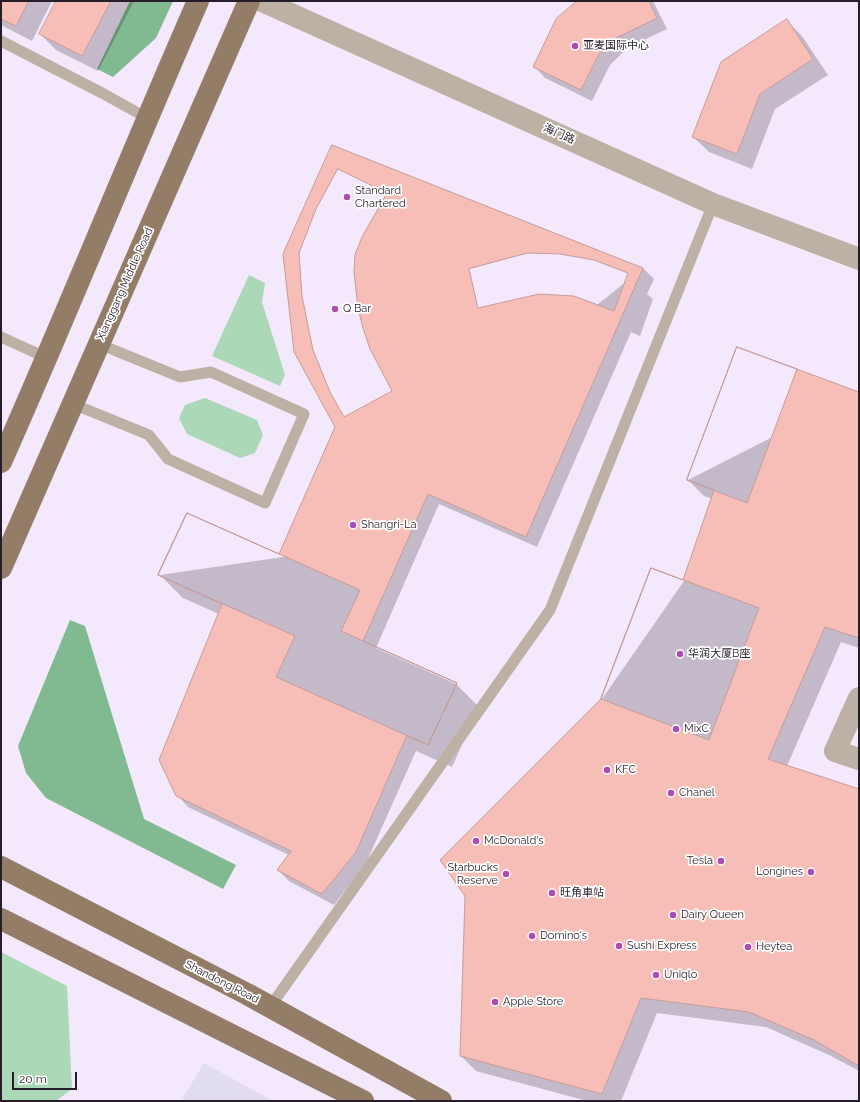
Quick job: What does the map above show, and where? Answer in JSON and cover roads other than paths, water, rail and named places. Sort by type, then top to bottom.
[{"type":"main road","points":[[1,462],[47,358],[147,118],[198,1]]},
{"type":"main road","name":"Xianggang Middle Road","points":[[1,568],[249,1]]},
{"type":"main road","name":"Shandong Road","points":[[1,867],[270,1006],[441,1101]]},
{"type":"main road","points":[[1,919],[363,1101]]},
{"type":"street","name":"海门路","points":[[262,1],[714,204],[859,258]]},
{"type":"street","points":[[859,698],[835,751],[859,759]]},
{"type":"lane","points":[[1,41],[147,118]]},
{"type":"lane","points":[[270,1006],[550,610],[714,204]]},
{"type":"lane","points":[[1,338],[47,358]]},
{"type":"lane","points":[[73,404],[149,435],[168,459],[265,503],[304,414],[210,372],[180,377],[99,344]]},
{"type":"place","name":"亚麦国际中心","points":[[575,46]]},
{"type":"place","name":"Standard Chartered","points":[[347,197]]},
{"type":"place","name":"Q Bar","points":[[335,309]]},
{"type":"place","name":"Shangri-La","points":[[353,525]]},
{"type":"place","name":"华润大厦B座","points":[[680,654]]},
{"type":"place","name":"MixC","points":[[676,729]]},
{"type":"place","name":"KFC","points":[[607,770]]},
{"type":"place","name":"Chanel","points":[[671,793]]},
{"type":"place","name":"McDonald's","points":[[476,841]]},
{"type":"place","name":"Tesla","points":[[721,861]]},
{"type":"place","name":"Longines","points":[[811,872]]},
{"type":"place","name":"Starbucks Reserve","points":[[506,874]]},
{"type":"place","name":"旺角車站","points":[[552,893]]},
{"type":"place","name":"Dairy Queen","points":[[673,915]]},
{"type":"place","name":"Domino's","points":[[532,936]]},
{"type":"place","name":"Sushi Express","points":[[619,946]]},
{"type":"place","name":"Heytea","points":[[748,947]]},
{"type":"place","name":"Uniqlo","points":[[656,975]]},
{"type":"place","name":"Apple Store","points":[[495,1002]]}]
